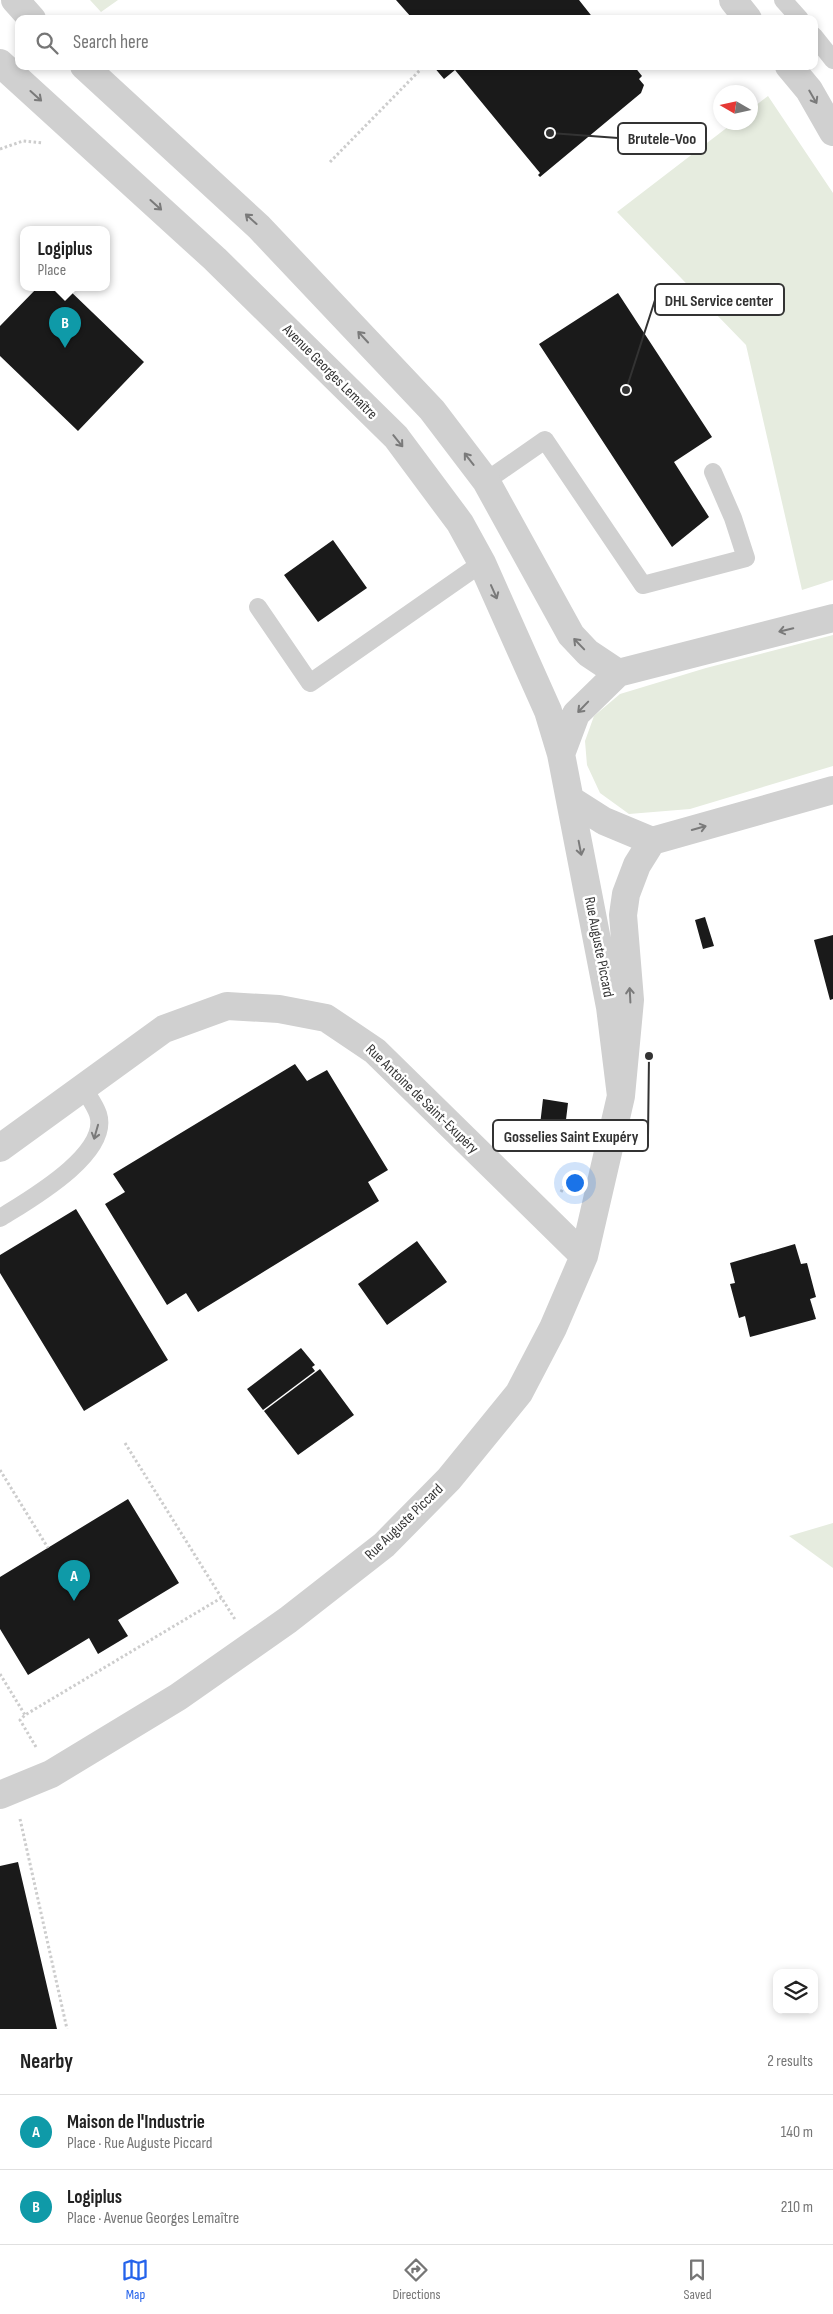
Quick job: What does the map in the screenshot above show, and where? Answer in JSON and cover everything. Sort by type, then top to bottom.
[{"type":"street","points":[[15,0],[28,15]]},
{"type":"street","points":[[732,0],[745,15]]},
{"type":"street","name":"Avenue Georges Lemaître","points":[[1,68],[215,259],[396,437],[460,523],[482,564],[548,711],[561,754]]},
{"type":"street","points":[[88,70],[259,227],[432,410],[486,481],[571,635],[588,653],[618,673]]},
{"type":"street","points":[[792,70],[809,90],[833,132]]},
{"type":"street","points":[[561,754],[576,714],[618,673],[833,618]]},
{"type":"street","name":"Rue Auguste Piccard","points":[[561,754],[610,1007],[621,1096]]},
{"type":"street","points":[[571,800],[604,821],[652,841],[833,790]]},
{"type":"street","name":"Rue Auguste Piccard","points":[[7,1792],[50,1774],[178,1697],[288,1620],[384,1545],[449,1479],[519,1393],[553,1328],[584,1256],[621,1096],[630,1000],[623,915],[626,894],[637,865],[652,841]]},
{"type":"street","name":"Rue Antoine de Saint-Exupéry","points":[[0,1148],[164,1029],[227,1006],[279,1009],[326,1018],[375,1051],[584,1256]]},
{"type":"lane","points":[[783,0],[796,15]]},
{"type":"lane","points":[[818,41],[833,60]]},
{"type":"lane","points":[[486,481],[545,440],[642,585],[746,558],[733,518],[713,472]]},
{"type":"lane","points":[[258,607],[310,683],[482,564]]},
{"type":"lane","points":[[0,1218],[55,1183],[89,1151],[98,1130],[99,1116],[84,1087]]},
{"type":"path","points":[[330,162],[420,70]]},
{"type":"path","points":[[125,1443],[252,1645]]},
{"type":"path","points":[[0,1470],[48,1548]]},
{"type":"path","points":[[50,1774],[20,1720],[25,1715],[221,1598]]},
{"type":"path","points":[[0,1674],[25,1715]]},
{"type":"path","points":[[7,1792],[67,2029]]},
{"type":"shaded area","points":[[90,0],[118,0],[101,12]]},
{"type":"shaded area","points":[[768,96],[833,193],[833,580],[802,590],[746,345],[617,212],[724,130],[758,130],[758,104]]},
{"type":"shaded area","points":[[833,635],[833,766],[690,809],[629,814],[600,793],[587,765],[585,741],[594,716],[620,694],[706,668]]},
{"type":"shaded area","points":[[833,1523],[833,1568],[789,1536]]},
{"type":"building","points":[[396,0],[579,0],[591,15],[409,15]]},
{"type":"building","points":[[436,70],[455,70],[444,79]]},
{"type":"building","points":[[455,70],[637,70],[642,76],[639,79],[644,85],[641,93],[540,177],[538,175],[540,173]]},
{"type":"building","points":[[34,291],[70,291],[144,362],[78,431],[0,356],[0,326]]},
{"type":"building","points":[[618,293],[712,437],[674,462],[709,517],[672,547],[539,344]]},
{"type":"building","points":[[333,540],[367,588],[318,622],[284,575]]},
{"type":"building","points":[[705,917],[714,946],[703,949],[695,920]]},
{"type":"building","points":[[833,935],[833,999],[830,1000],[814,940]]},
{"type":"building","points":[[295,1064],[307,1081],[327,1070],[388,1170],[368,1182],[379,1201],[198,1312],[186,1293],[167,1305],[105,1204],[125,1192],[113,1174]]},
{"type":"building","points":[[543,1099],[568,1103],[565,1128],[540,1125]]},
{"type":"building","points":[[76,1209],[168,1360],[84,1411],[0,1273],[0,1255]]},
{"type":"building","points":[[417,1241],[447,1282],[387,1325],[358,1284]]},
{"type":"building","points":[[795,1244],[801,1264],[807,1263],[816,1297],[810,1299],[816,1319],[750,1337],[745,1316],[739,1318],[730,1284],[735,1283],[730,1263]]},
{"type":"building","points":[[301,1348],[315,1365],[312,1367],[315,1371],[263,1410],[247,1389]]},
{"type":"building","points":[[320,1369],[354,1415],[298,1455],[264,1411]]},
{"type":"building","points":[[128,1499],[179,1583],[118,1620],[128,1636],[98,1654],[89,1638],[28,1675],[0,1629],[0,1577]]},
{"type":"building","points":[[18,1862],[57,2029],[0,2029],[0,1866]]},
{"type":"place","name":"Brutele-Voo","points":[[550,133]]},
{"type":"place","name":"Logiplus","points":[[65,348]]},
{"type":"place","name":"DHL Service center","points":[[626,390]]},
{"type":"place","name":"Gosselies Saint Exupéry","points":[[649,1056]]},
{"type":"place","name":"Maison de l'Industrie","points":[[74,1601]]}]
